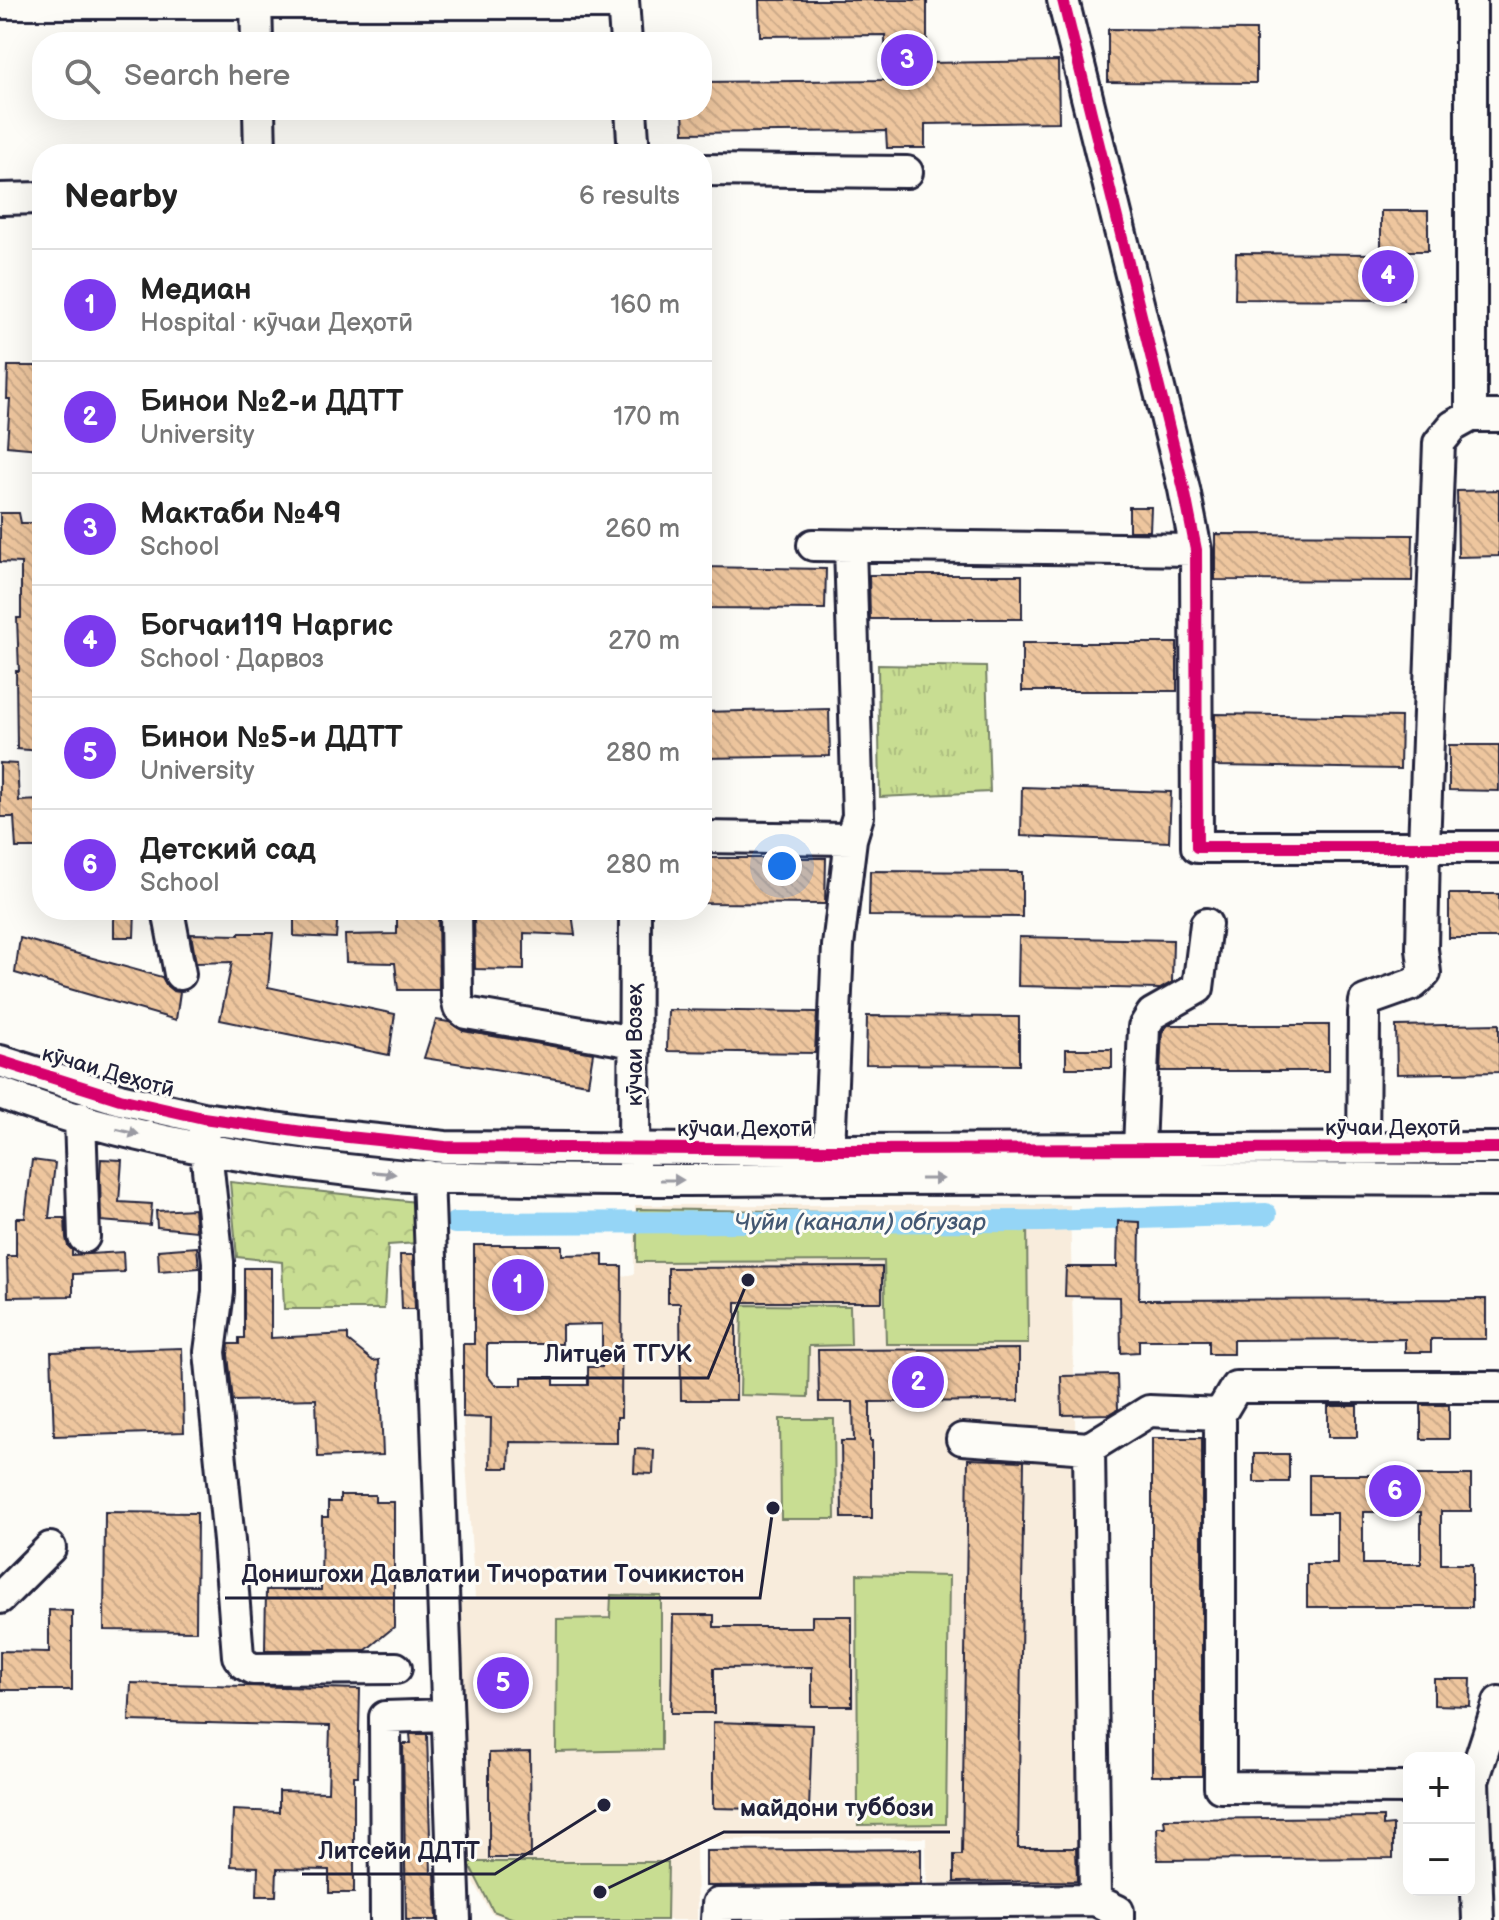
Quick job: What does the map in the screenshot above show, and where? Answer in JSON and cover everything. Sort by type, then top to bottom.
[{"type":"street","points":[[1063,0],[1184,489],[1196,550],[1197,847],[1499,847]]},
{"type":"street","points":[[1362,1179],[1365,1001],[1413,984],[1425,973],[1422,949],[1424,847],[1439,443],[1453,426],[1485,416],[1471,0]]},
{"type":"street","points":[[0,3],[623,1],[625,32]]},
{"type":"street","points":[[256,2],[257,32]]},
{"type":"street","points":[[259,120],[260,144]]},
{"type":"street","points":[[632,120],[633,144]]},
{"type":"street","points":[[712,170],[907,172]]},
{"type":"street","points":[[0,199],[32,198]]},
{"type":"street","points":[[813,545],[1196,550]]},
{"type":"street","points":[[829,1150],[838,946],[851,839],[858,816],[850,546]]},
{"type":"street","points":[[712,837],[851,839]]},
{"type":"street","points":[[170,920],[180,974]]},
{"type":"street","points":[[456,920],[457,997],[459,1007],[466,1013],[634,1042]]},
{"type":"street","name":"кӯчаи Возеҳ","points":[[634,1181],[635,920]]},
{"type":"street","points":[[1139,1148],[1144,1027],[1152,1014],[1198,988],[1206,924]]},
{"type":"street","name":"кӯчаи Деҳотӣ","points":[[0,1061],[120,1099],[203,1118],[445,1147],[829,1150],[1499,1148]]},
{"type":"street","points":[[0,1093],[121,1130],[205,1149],[387,1174],[634,1181],[982,1178],[1499,1180]]},
{"type":"street","points":[[80,1118],[84,1237]]},
{"type":"street","points":[[203,1118],[218,1262],[218,1292],[210,1352],[238,1656],[253,1669],[396,1668]]},
{"type":"street","points":[[428,1176],[455,1920]]},
{"type":"street","points":[[1403,1788],[1220,1787],[1220,1414],[1236,1387],[1499,1387]]},
{"type":"street","points":[[962,1439],[1089,1448],[1149,1411],[1220,1414]]},
{"type":"street","points":[[1089,1448],[1095,1900]]},
{"type":"street","points":[[0,1598],[50,1548]]},
{"type":"street","points":[[1475,1770],[1499,1702]]},
{"type":"street","points":[[386,1920],[385,1717],[447,1715]]},
{"type":"street","points":[[1473,1824],[1478,1920]]},
{"type":"street","points":[[717,1920],[718,1904],[1095,1900],[1118,1911],[1118,1920]]},
{"type":"shaded area","points":[[635,1205],[1070,1205],[1086,1886],[927,1888],[926,1838],[696,1840],[697,1920],[510,1920],[491,1913],[467,1869],[454,1604],[475,1598],[463,1417],[619,1418],[622,1276],[634,1274]]},
{"type":"green space","points":[[878,665],[986,667],[990,792],[880,797]]},
{"type":"green space","points":[[230,1182],[416,1202],[418,1243],[388,1245],[384,1309],[284,1309],[282,1262],[237,1257]]},
{"type":"green space","points":[[637,1209],[1027,1215],[1028,1344],[886,1344],[884,1261],[637,1262]]},
{"type":"green space","points":[[742,1305],[850,1306],[851,1345],[809,1346],[808,1397],[740,1395]]},
{"type":"green space","points":[[780,1419],[834,1419],[835,1519],[781,1519]]},
{"type":"green space","points":[[857,1574],[949,1576],[946,1824],[858,1825]]},
{"type":"green space","points":[[611,1595],[661,1596],[661,1750],[556,1752],[557,1619],[610,1618]]},
{"type":"green space","points":[[468,1862],[668,1862],[667,1920],[517,1920],[493,1911]]},
{"type":"building","points":[[759,0],[927,0],[927,63],[1058,61],[1059,122],[925,124],[925,148],[887,148],[886,131],[684,133],[683,120],[712,120],[712,82],[886,80],[885,35],[760,36]]},
{"type":"building","points":[[1108,29],[1256,30],[1256,83],[1108,82]]},
{"type":"building","points":[[1381,211],[1428,211],[1428,251],[1403,251],[1403,300],[1235,299],[1236,253],[1381,254]]},
{"type":"building","points":[[8,366],[32,366],[32,448],[7,446],[10,399],[7,399]]},
{"type":"building","points":[[1499,490],[1499,556],[1458,557],[1457,491]]},
{"type":"building","points":[[1129,507],[1151,507],[1150,531],[1129,531]]},
{"type":"building","points":[[0,513],[19,513],[21,523],[32,523],[32,750],[17,749],[17,618],[21,618],[21,563],[0,562]]},
{"type":"building","points":[[1215,534],[1413,535],[1412,581],[1215,580]]},
{"type":"building","points":[[712,567],[826,569],[825,609],[712,608]]},
{"type":"building","points":[[869,575],[1022,575],[1022,619],[870,619]]},
{"type":"building","points":[[1022,643],[1177,643],[1177,691],[1022,691]]},
{"type":"building","points":[[829,709],[830,756],[712,758],[712,712]]},
{"type":"building","points":[[1215,714],[1401,717],[1400,769],[1215,766]]},
{"type":"building","points":[[1449,745],[1499,745],[1499,791],[1449,790]]},
{"type":"building","points":[[0,763],[17,764],[19,801],[32,800],[32,848],[16,848],[14,817],[0,817]]},
{"type":"building","points":[[1022,787],[1171,792],[1169,842],[1021,836]]},
{"type":"building","points":[[712,858],[826,858],[825,904],[712,903]]},
{"type":"building","points":[[870,871],[1022,872],[1022,917],[869,916]]},
{"type":"building","points":[[1449,894],[1499,894],[1499,938],[1449,938]]},
{"type":"building","points":[[114,920],[135,920],[134,937],[114,937]]},
{"type":"building","points":[[294,920],[337,920],[336,938],[294,936]]},
{"type":"building","points":[[397,920],[438,920],[439,990],[398,990],[395,963],[346,962],[345,935],[397,934]]},
{"type":"building","points":[[474,920],[573,920],[575,935],[524,933],[524,970],[475,969]]},
{"type":"building","points":[[273,933],[268,987],[395,1014],[389,1055],[220,1020],[232,962],[196,963],[191,934]]},
{"type":"building","points":[[1019,937],[1173,940],[1172,982],[1160,989],[1018,986]]},
{"type":"building","points":[[20,938],[162,977],[173,991],[180,992],[176,1020],[15,973]]},
{"type":"building","points":[[668,1010],[817,1012],[815,1053],[667,1051]]},
{"type":"building","points":[[867,1016],[1019,1017],[1019,1065],[866,1064]]},
{"type":"building","points":[[436,1020],[449,1022],[463,1031],[593,1053],[588,1084],[424,1058]]},
{"type":"building","points":[[1499,1024],[1499,1072],[1397,1074],[1396,1026]]},
{"type":"building","points":[[1168,1025],[1329,1025],[1329,1071],[1160,1071],[1162,1032]]},
{"type":"building","points":[[1066,1049],[1112,1049],[1112,1068],[1066,1068]]},
{"type":"building","points":[[101,1159],[122,1160],[119,1202],[152,1204],[150,1225],[101,1221]]},
{"type":"building","points":[[32,1160],[55,1163],[49,1218],[65,1218],[66,1238],[72,1255],[123,1252],[124,1272],[73,1274],[73,1296],[8,1297],[7,1256],[16,1256],[16,1218],[25,1218]]},
{"type":"building","points":[[194,1209],[196,1231],[157,1227],[156,1211]]},
{"type":"building","points":[[1118,1221],[1140,1222],[1139,1300],[1486,1299],[1486,1339],[1431,1339],[1431,1352],[1405,1352],[1405,1339],[1233,1340],[1233,1354],[1209,1354],[1209,1340],[1139,1340],[1139,1352],[1121,1353],[1120,1297],[1065,1296],[1066,1267],[1117,1267]]},
{"type":"building","points":[[474,1245],[562,1245],[562,1255],[603,1254],[603,1266],[622,1266],[621,1417],[617,1417],[617,1443],[510,1442],[509,1468],[490,1468],[491,1418],[463,1417],[463,1344],[474,1344]],"holes":[[[602,1324],[602,1367],[588,1367],[588,1385],[554,1385],[554,1377],[522,1377],[522,1385],[495,1385],[487,1375],[487,1344],[562,1344],[562,1325]]]},
{"type":"building","points":[[197,1247],[199,1268],[159,1271],[158,1250]]},
{"type":"building","points":[[400,1255],[413,1255],[415,1309],[402,1309]]},
{"type":"building","points":[[882,1267],[882,1302],[736,1302],[736,1400],[681,1400],[680,1303],[668,1303],[668,1268]]},
{"type":"building","points":[[244,1268],[271,1268],[271,1338],[348,1334],[348,1341],[373,1361],[379,1360],[383,1455],[318,1457],[316,1399],[233,1401],[228,1355],[229,1344],[239,1344],[239,1338],[244,1338]]},
{"type":"building","points":[[182,1348],[184,1432],[54,1436],[51,1352]]},
{"type":"building","points":[[1019,1349],[1019,1401],[870,1402],[872,1518],[842,1518],[841,1441],[854,1441],[853,1402],[819,1402],[818,1350]]},
{"type":"building","points":[[1117,1375],[1118,1409],[1110,1414],[1062,1415],[1061,1376]]},
{"type":"building","points":[[1421,1405],[1449,1405],[1449,1439],[1421,1439]]},
{"type":"building","points":[[1328,1406],[1357,1406],[1357,1437],[1328,1437]]},
{"type":"building","points":[[1152,1438],[1202,1438],[1202,1776],[1152,1776]]},
{"type":"building","points":[[635,1449],[654,1450],[653,1474],[634,1473]]},
{"type":"building","points":[[1254,1454],[1289,1454],[1289,1482],[1254,1482]]},
{"type":"building","points":[[968,1459],[1024,1461],[1018,1848],[1076,1848],[1077,1881],[954,1882],[954,1855],[962,1855]]},
{"type":"building","points":[[1309,1475],[1471,1475],[1471,1511],[1441,1511],[1441,1564],[1472,1564],[1472,1607],[1307,1607],[1307,1564],[1337,1564],[1337,1513],[1309,1513]],"holes":[[[1363,1512],[1421,1512],[1421,1564],[1363,1564]]]},
{"type":"building","points":[[340,1495],[375,1495],[375,1502],[394,1502],[394,1627],[366,1650],[265,1650],[266,1590],[321,1590],[322,1517],[328,1517],[328,1502],[340,1502]]},
{"type":"building","points":[[105,1512],[197,1513],[196,1631],[104,1630]]},
{"type":"building","points":[[49,1610],[72,1611],[72,1690],[0,1690],[0,1651],[49,1652]]},
{"type":"building","points":[[673,1615],[714,1615],[714,1627],[812,1627],[812,1616],[852,1616],[852,1706],[812,1706],[812,1667],[714,1668],[714,1713],[671,1713]]},
{"type":"building","points":[[1434,1679],[1471,1679],[1470,1706],[1434,1705]]},
{"type":"building","points":[[131,1683],[360,1689],[358,1776],[354,1776],[354,1893],[329,1893],[329,1870],[277,1869],[276,1896],[257,1896],[258,1867],[231,1866],[233,1810],[279,1812],[279,1791],[328,1792],[330,1726],[129,1721]]},
{"type":"building","points":[[713,1722],[812,1725],[809,1810],[713,1808]]},
{"type":"building","points":[[410,1734],[427,1734],[431,1873],[435,1873],[437,1920],[406,1920],[403,1744],[411,1744]]},
{"type":"building","points":[[530,1752],[531,1858],[489,1858],[489,1753]]},
{"type":"building","points":[[1383,1817],[1383,1826],[1393,1825],[1393,1858],[1158,1860],[1157,1827],[1165,1827],[1164,1819]]},
{"type":"building","points":[[921,1849],[921,1884],[706,1886],[706,1851]]},
{"type":"waterway","name":"Чуйи (канали) обгузар","points":[[455,1223],[1044,1221],[1266,1214]]},
{"type":"cycle path","points":[[1063,0],[1184,489],[1196,550],[1197,847],[1499,847]]},
{"type":"cycle path","points":[[0,1061],[120,1099],[203,1118],[445,1147],[829,1150],[1499,1148]]},
{"type":"place","name":"Мактаби №49","points":[[907,60]]},
{"type":"place","name":"Богчаи119 Наргис","points":[[1388,276]]},
{"type":"place","name":"Литцей ТГУК","points":[[748,1280]]},
{"type":"place","name":"Медиан","points":[[518,1285]]},
{"type":"place","name":"Бинои №2-и ДДТТ","points":[[918,1382]]},
{"type":"place","name":"Детский сад","points":[[1395,1491]]},
{"type":"place","name":"Донишгохи Давлатии Тичоратии Точикистон","points":[[773,1508]]},
{"type":"place","name":"Бинои №5-и ДДТТ","points":[[503,1683]]},
{"type":"place","name":"Литсейи ДДТТ","points":[[604,1805]]},
{"type":"place","name":"майдони туббози","points":[[600,1892]]}]
